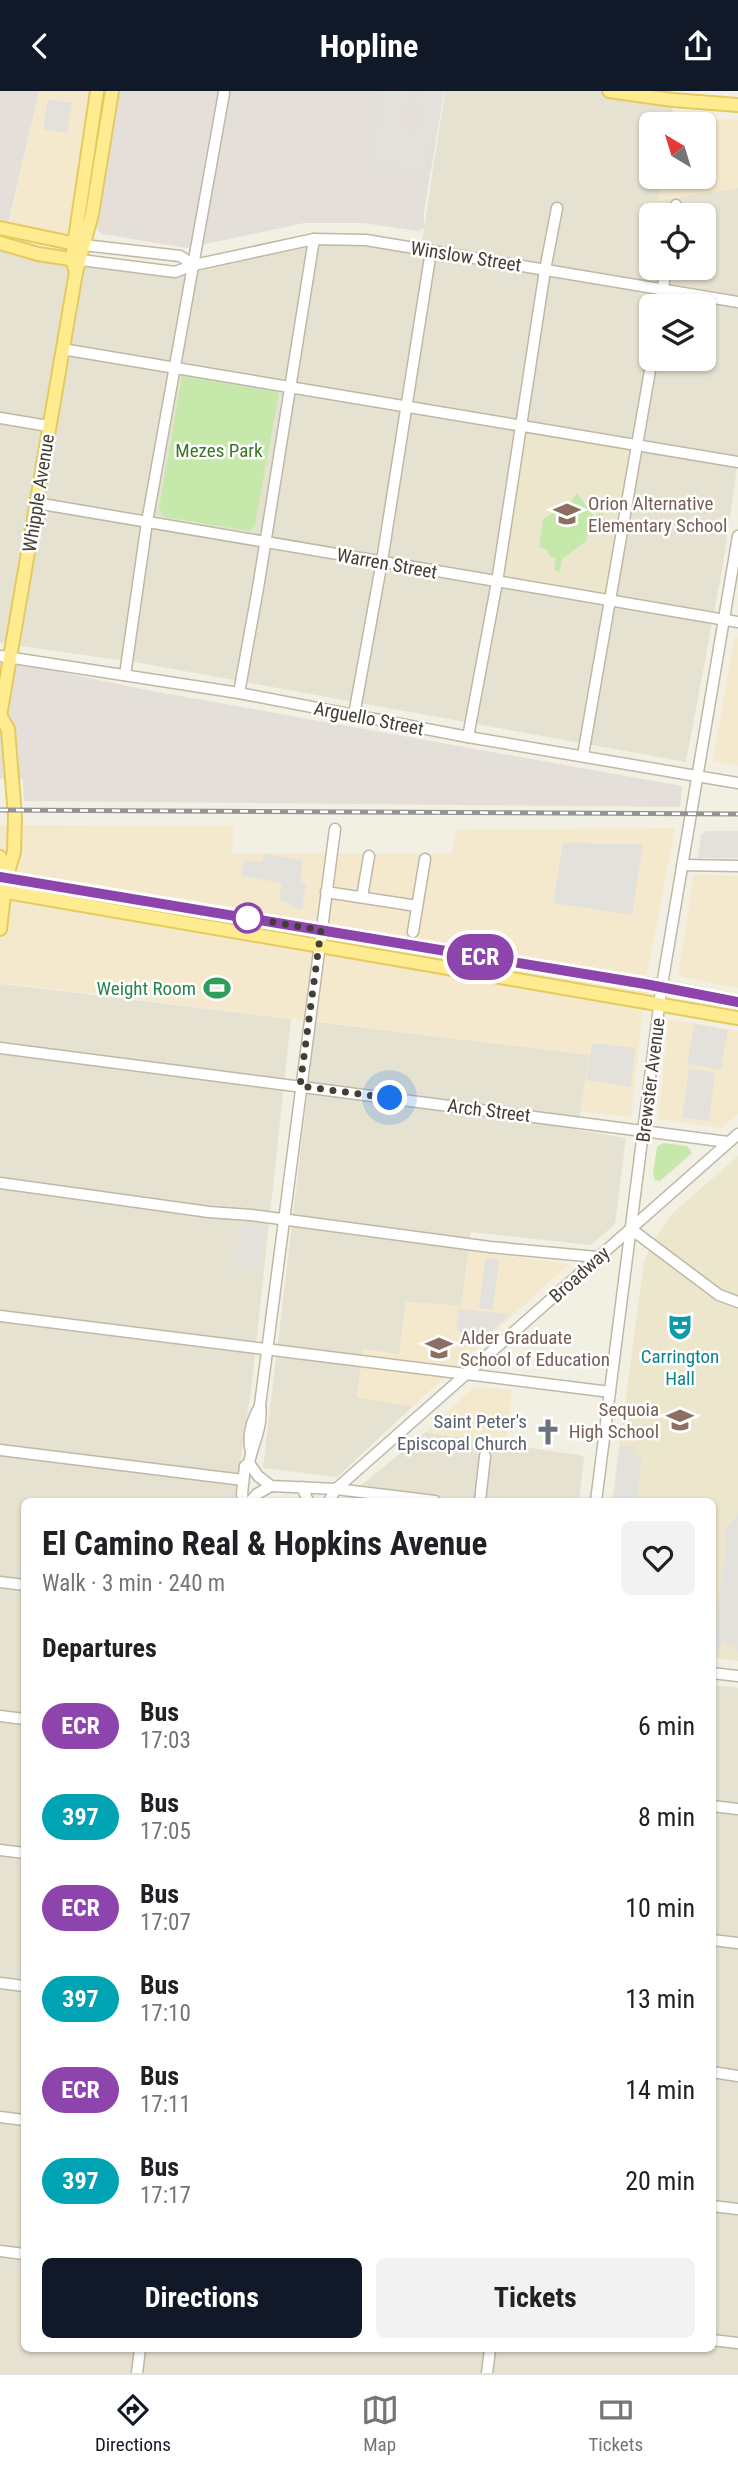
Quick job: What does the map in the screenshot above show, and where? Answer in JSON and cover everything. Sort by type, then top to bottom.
[{"type":"main road","name":"Whipple Avenue","points":[[2,884],[14,852],[15,816],[8,729],[0,715],[5,657],[36,503],[76,264],[97,91]]},
{"type":"main road","name":"Whipple Avenue","points":[[79,244],[92,214],[112,91]]},
{"type":"main road","points":[[609,91],[738,105]]},
{"type":"main road","points":[[0,228],[79,244]]},
{"type":"main road","points":[[0,243],[76,264]]},
{"type":"main road","name":"Whipple Avenue","points":[[0,857],[0,929]]},
{"type":"main road","points":[[2,884],[321,930],[738,1002]]},
{"type":"main road","points":[[2,884],[400,961],[738,1019]]},
{"type":"street","points":[[125,675],[148,522],[224,93]]},
{"type":"street","points":[[468,737],[497,582],[557,208]]},
{"type":"street","points":[[239,694],[314,239]]},
{"type":"street","name":"Winslow Street","points":[[76,264],[175,272],[194,265],[314,239],[366,240],[738,302]]},
{"type":"street","points":[[79,244],[180,256],[194,265]]},
{"type":"street","points":[[354,715],[382,561],[430,251]]},
{"type":"street","points":[[662,294],[665,280]]},
{"type":"street","points":[[62,349],[738,462]]},
{"type":"street","points":[[583,755],[650,371]]},
{"type":"street","points":[[0,418],[48,426]]},
{"type":"street","name":"Warren Street","points":[[36,503],[738,622]]},
{"type":"street","name":"Brewster Avenue","points":[[596,1498],[662,987],[738,536]]},
{"type":"street","name":"Arguello Street","points":[[5,657],[239,694],[468,737],[738,783]]},
{"type":"street","points":[[243,1498],[245,1466],[249,1463],[251,1452],[248,1441],[252,1419],[260,1405],[335,829]]},
{"type":"street","points":[[362,897],[369,856]]},
{"type":"street","points":[[413,932],[425,859]]},
{"type":"street","points":[[682,865],[738,866]]},
{"type":"street","points":[[326,891],[417,906]]},
{"type":"street","name":"Arch Street","points":[[0,1048],[728,1142]]},
{"type":"street","name":"Broadway","points":[[331,1498],[336,1489],[738,1134]]},
{"type":"street","points":[[0,1182],[209,1212],[284,1219],[490,1247],[597,1257]]},
{"type":"street","points":[[631,1229],[719,1295],[738,1303]]},
{"type":"street","points":[[0,1316],[610,1392]]},
{"type":"street","points":[[0,1450],[243,1480]]},
{"type":"street","points":[[480,1498],[485,1456]]},
{"type":"street","points":[[249,1463],[258,1476],[271,1486]]},
{"type":"street","points":[[254,1498],[271,1486],[336,1489],[410,1498]]},
{"type":"street","points":[[302,1487],[307,1498]]},
{"type":"street","points":[[0,1582],[21,1585]]},
{"type":"street","points":[[716,1673],[738,1676]]},
{"type":"street","points":[[0,1716],[21,1719]]},
{"type":"street","points":[[716,1806],[738,1809]]},
{"type":"street","points":[[0,1850],[21,1853]]},
{"type":"street","points":[[716,1940],[738,1943]]},
{"type":"street","points":[[0,1983],[21,1986]]},
{"type":"street","points":[[716,2073],[738,2076]]},
{"type":"street","points":[[0,2117],[21,2120]]},
{"type":"street","points":[[716,2206],[738,2209]]},
{"type":"street","points":[[0,2251],[21,2254]]},
{"type":"street","points":[[716,2340],[738,2343]]},
{"type":"street","points":[[137,2373],[140,2352]]},
{"type":"street","points":[[487,2373],[490,2352]]},
{"type":"shaded area","points":[[0,91],[39,91],[7,229],[0,228]]},
{"type":"shaded area","points":[[39,91],[97,91],[74,244],[8,229]]},
{"type":"shaded area","points":[[119,91],[444,91],[424,212],[424,228],[418,231],[363,223],[304,223],[187,248],[102,234],[97,229]]},
{"type":"shaded area","points":[[384,91],[411,91],[410,101],[402,100],[397,129],[420,133],[426,104],[417,102],[419,91],[444,91],[436,135],[430,135],[425,168],[371,160],[378,125],[383,126],[384,123],[379,121]]},
{"type":"shaded area","points":[[445,91],[609,91],[673,100],[672,112],[639,112],[639,189],[660,189],[658,200],[738,188],[738,461],[723,564],[686,762],[140,663],[0,643],[0,243],[175,272],[314,239],[421,249]]},
{"type":"shaded area","points":[[48,99],[72,103],[67,133],[43,129]]},
{"type":"shaded area","points":[[716,119],[738,120],[738,188],[658,201],[660,189],[716,189]]},
{"type":"shaded area","name":"Orion Alternative Elementary School","points":[[522,425],[639,446],[609,599],[497,582]]},
{"type":"shaded area","points":[[734,638],[738,638],[738,766],[713,761]]},
{"type":"shaded area","points":[[0,659],[141,689],[682,786],[680,807],[24,801],[23,779],[0,779]]},
{"type":"shaded area","points":[[0,825],[234,826],[232,853],[452,854],[456,830],[675,828],[647,975],[631,1117],[580,1112],[589,1055],[4,983],[0,986]]},
{"type":"shaded area","points":[[706,831],[738,831],[738,858],[698,858],[701,835]]},
{"type":"shaded area","points":[[563,843],[643,844],[632,915],[553,903]]},
{"type":"shaded area","points":[[264,854],[303,860],[300,882],[306,884],[302,910],[279,900],[282,883],[241,876],[244,860],[262,862]]},
{"type":"shaded area","points":[[694,874],[738,876],[738,988],[678,976]]},
{"type":"shaded area","points":[[3,984],[291,1019],[251,1391],[234,1498],[21,1498],[21,2352],[716,2352],[716,1685],[738,1688],[738,2373],[0,2373],[0,986]]},
{"type":"shaded area","points":[[669,1019],[738,1031],[738,1114],[722,1128],[658,1119]]},
{"type":"shaded area","points":[[316,1022],[590,1055],[577,1130],[626,1138],[615,1224],[591,1245],[471,1232],[461,1306],[406,1302],[399,1355],[363,1350],[357,1397],[413,1406],[337,1477],[263,1468]]},
{"type":"shaded area","points":[[694,1024],[728,1030],[721,1070],[687,1064]]},
{"type":"shaded area","points":[[592,1043],[635,1048],[631,1087],[586,1080]]},
{"type":"shaded area","points":[[689,1069],[715,1072],[709,1121],[682,1117]]},
{"type":"shaded area","name":"Sequoia High School","points":[[738,1156],[738,1661],[716,1658],[716,1498],[612,1498],[644,1262],[672,1214]]},
{"type":"shaded area","points":[[241,1225],[264,1227],[259,1270],[236,1267]]},
{"type":"shaded area","points":[[469,1251],[569,1264],[413,1406],[357,1398],[363,1349],[399,1354],[406,1302],[461,1306]]},
{"type":"shaded area","points":[[485,1258],[499,1260],[493,1310],[479,1308]]},
{"type":"shaded area","points":[[459,1309],[511,1314],[482,1340],[458,1330],[456,1327]]},
{"type":"shaded area","points":[[474,1387],[512,1390],[506,1444],[426,1432]]},
{"type":"shaded area","points":[[426,1432],[584,1456],[579,1498],[346,1498]]},
{"type":"shaded area","points":[[620,1446],[636,1448],[635,1457],[642,1458],[636,1498],[614,1498]]},
{"type":"shaded area","points":[[738,1514],[738,1653],[737,1646],[728,1645],[728,1642],[721,1641],[720,1649],[716,1648],[716,1625],[727,1538],[723,1537],[727,1527]]},
{"type":"green space","name":"Mezes Park","points":[[182,376],[279,392],[255,525],[250,531],[164,517],[159,508]]},
{"type":"green space","points":[[577,493],[594,517],[604,510],[601,526],[590,525],[586,541],[562,559],[560,572],[554,570],[556,558],[550,557],[547,550],[539,547],[543,519],[571,502]]},
{"type":"green space","points":[[663,1143],[687,1146],[692,1153],[660,1181],[655,1180],[653,1173],[657,1147]]},
{"type":"railway","points":[[0,810],[738,814]]},
{"type":"bus line","name":"ECR","points":[[0,877],[645,984],[738,1002]]},
{"type":"place","name":"Orion Alternative Elementary School","points":[[567,514]]},
{"type":"place","name":"Weight Room","points":[[217,988]]},
{"type":"place","name":"Carrington Hall","points":[[680,1327]]},
{"type":"place","name":"Alder Graduate School of Education","points":[[439,1348]]},
{"type":"place","name":"Sequoia High School","points":[[680,1420]]},
{"type":"place","name":"Saint Peter's Episcopal Church","points":[[548,1432]]},
{"type":"route","points":[[248,918],[321,930],[300,1086],[390,1098]]}]
